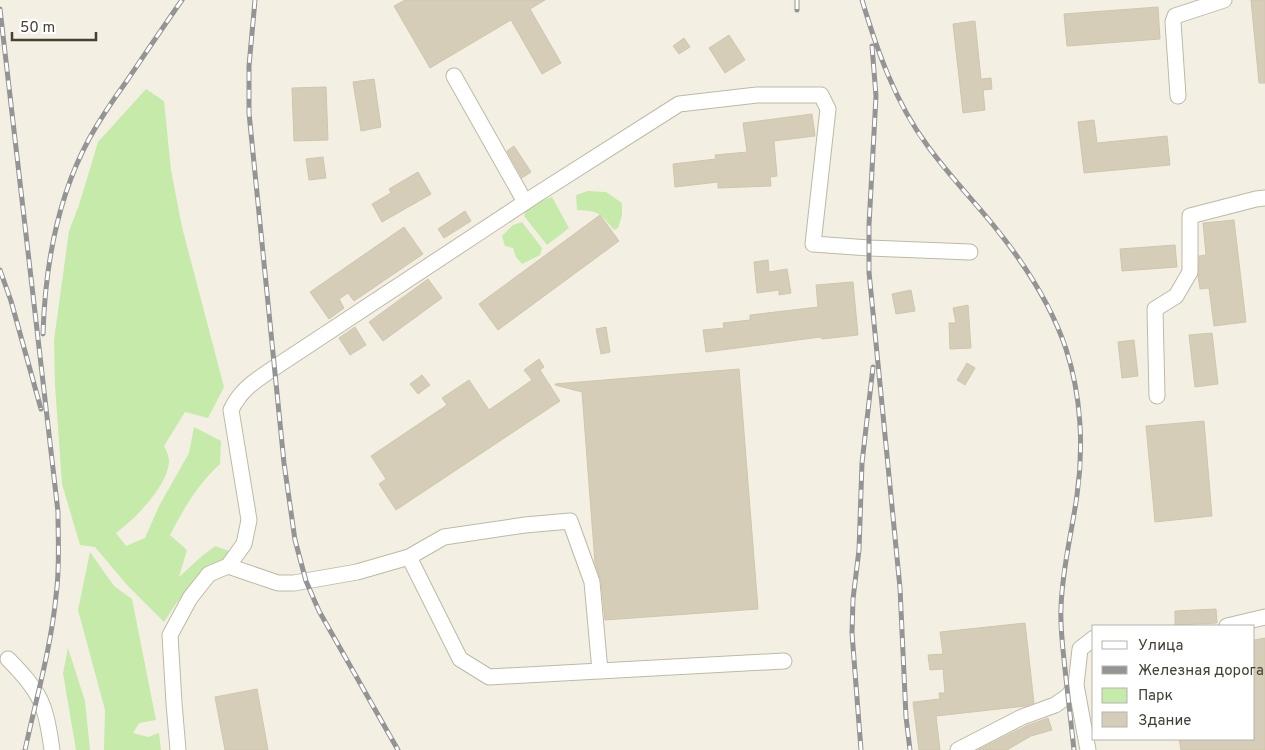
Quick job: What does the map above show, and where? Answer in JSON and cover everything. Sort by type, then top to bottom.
[{"type":"street","points":[[1178,96],[1174,22],[1176,16],[1224,0]]},
{"type":"street","points":[[454,76],[525,202]]},
{"type":"street","points":[[178,750],[170,635],[190,598],[209,574],[228,566],[244,544],[249,520],[231,410],[237,398],[248,386],[274,368],[525,202],[679,104],[757,95],[821,95],[828,109],[813,244],[970,252]]},
{"type":"street","points":[[1157,396],[1155,309],[1176,296],[1190,272],[1190,216],[1265,198]]},
{"type":"street","points":[[228,566],[270,581],[285,584],[357,572],[409,557],[444,537],[525,524],[570,521],[592,582],[600,671]]},
{"type":"street","points":[[409,557],[460,660],[489,677],[784,661]]},
{"type":"street","points":[[1231,625],[1265,617]]},
{"type":"street","points":[[1088,750],[1076,685],[1080,649],[1092,640]]},
{"type":"street","points":[[8,659],[18,669],[44,707],[52,750]]},
{"type":"street","points":[[958,750],[1022,717],[1055,705],[1068,696],[1076,685]]},
{"type":"green space","points":[[146,89],[164,101],[171,170],[182,227],[224,387],[208,418],[185,412],[164,446],[169,461],[163,481],[141,511],[116,533],[126,546],[145,538],[159,506],[189,453],[194,427],[221,441],[220,464],[192,497],[170,535],[187,550],[179,577],[215,546],[229,551],[218,566],[198,577],[164,622],[127,585],[95,547],[80,545],[62,484],[55,386],[54,340],[69,231],[98,142]]},
{"type":"green space","points":[[588,191],[606,192],[622,203],[622,216],[618,228],[614,230],[602,216],[595,212],[577,210],[576,195]]},
{"type":"green space","points":[[552,197],[569,228],[547,245],[524,216],[527,206]]},
{"type":"green space","points":[[522,222],[542,248],[540,255],[522,264],[516,257],[513,248],[505,246],[502,236],[513,225]]},
{"type":"green space","points":[[90,552],[114,586],[132,599],[156,720],[139,723],[133,733],[148,737],[159,733],[161,750],[104,750],[105,710],[78,610]]},
{"type":"green space","points":[[68,648],[85,701],[90,750],[76,750],[63,673]]},
{"type":"building","points":[[405,0],[545,0],[530,9],[561,63],[542,74],[511,20],[430,68],[394,6]]},
{"type":"building","points":[[1251,0],[1265,0],[1265,83],[1259,83]]},
{"type":"building","points":[[1158,7],[1160,39],[1067,46],[1064,14]]},
{"type":"building","points":[[975,21],[981,79],[991,78],[992,89],[983,90],[985,110],[963,113],[953,24]]},
{"type":"building","points":[[729,35],[745,60],[725,73],[709,48]]},
{"type":"building","points":[[684,38],[690,47],[679,54],[673,46]]},
{"type":"building","points":[[374,79],[381,127],[361,131],[353,82]]},
{"type":"building","points":[[326,87],[328,140],[294,141],[292,88]]},
{"type":"building","points":[[812,114],[815,136],[774,141],[777,176],[770,177],[771,186],[718,188],[718,182],[675,187],[673,164],[716,159],[715,155],[747,152],[743,123]]},
{"type":"building","points":[[1094,120],[1097,143],[1167,136],[1170,165],[1084,173],[1078,122]]},
{"type":"building","points":[[514,146],[531,172],[522,178],[507,151]]},
{"type":"building","points":[[323,157],[326,178],[309,180],[306,159]]},
{"type":"building","points":[[418,172],[431,194],[382,222],[372,204],[391,193],[389,189]]},
{"type":"building","points":[[465,211],[471,221],[444,238],[438,229]]},
{"type":"building","points":[[600,215],[619,241],[498,330],[479,304]]},
{"type":"building","points":[[1234,220],[1246,322],[1214,326],[1209,288],[1200,289],[1198,276],[1199,256],[1206,255],[1203,223]]},
{"type":"building","points":[[404,227],[423,254],[354,301],[348,293],[339,299],[344,308],[329,319],[310,292]]},
{"type":"building","points":[[1175,245],[1177,267],[1122,271],[1120,249]]},
{"type":"building","points":[[768,260],[769,272],[787,269],[791,293],[779,295],[779,290],[757,293],[754,262]]},
{"type":"building","points":[[428,279],[442,298],[383,341],[369,322]]},
{"type":"building","points":[[853,282],[858,335],[822,339],[821,337],[706,352],[703,330],[724,328],[723,323],[750,320],[750,315],[818,307],[816,285]]},
{"type":"building","points":[[911,290],[915,311],[896,314],[892,294]]},
{"type":"building","points":[[968,305],[971,348],[950,349],[949,323],[956,323],[953,308]]},
{"type":"building","points":[[355,327],[366,345],[350,355],[339,338]]},
{"type":"building","points":[[606,327],[610,352],[601,354],[596,329]]},
{"type":"building","points":[[1212,333],[1218,384],[1195,387],[1189,335]]},
{"type":"building","points":[[1134,340],[1138,376],[1122,378],[1118,342]]},
{"type":"building","points":[[539,359],[544,367],[540,370],[560,401],[396,510],[379,484],[386,479],[371,456],[447,405],[442,398],[469,380],[489,410],[532,380],[524,370]]},
{"type":"building","points":[[967,363],[975,368],[965,385],[957,380]]},
{"type":"building","points":[[739,369],[758,609],[605,620],[601,581],[595,563],[582,392],[555,384]]},
{"type":"building","points":[[422,375],[430,385],[418,394],[410,384]]},
{"type":"building","points":[[1204,421],[1212,516],[1155,522],[1146,426]]},
{"type":"building","points":[[1216,609],[1217,623],[1175,625],[1175,611]]},
{"type":"building","points":[[1025,623],[1034,703],[1026,706],[936,716],[940,750],[919,750],[913,702],[940,699],[939,693],[945,693],[943,669],[930,670],[928,655],[943,654],[940,632]]},
{"type":"building","points":[[1265,638],[1265,750],[1181,750],[1179,740],[1255,740],[1255,640]]},
{"type":"building","points":[[257,689],[268,750],[225,750],[215,697]]},
{"type":"building","points":[[1048,718],[1052,730],[1031,736],[1007,750],[978,750],[1026,726]]},
{"type":"railway","points":[[43,334],[44,309],[55,234],[61,209],[78,162],[102,117],[182,0]]},
{"type":"railway","points":[[255,0],[249,66],[249,113],[284,463],[295,540],[306,581],[319,611],[398,750]]},
{"type":"railway","points":[[797,0],[797,10]]},
{"type":"railway","points":[[862,0],[881,57],[905,111],[951,176],[994,226],[1026,269],[1045,300],[1066,349],[1075,384],[1081,440],[1077,495],[1063,579],[1061,616],[1074,750]]},
{"type":"railway","points":[[0,9],[58,512],[59,554],[54,615],[25,750]]},
{"type":"railway","points":[[872,46],[876,96],[869,225],[869,272],[900,588],[906,717],[910,750]]},
{"type":"railway","points":[[0,270],[11,301],[41,409]]},
{"type":"railway","points":[[861,750],[852,633],[853,599],[859,550],[862,463],[873,367]]}]
